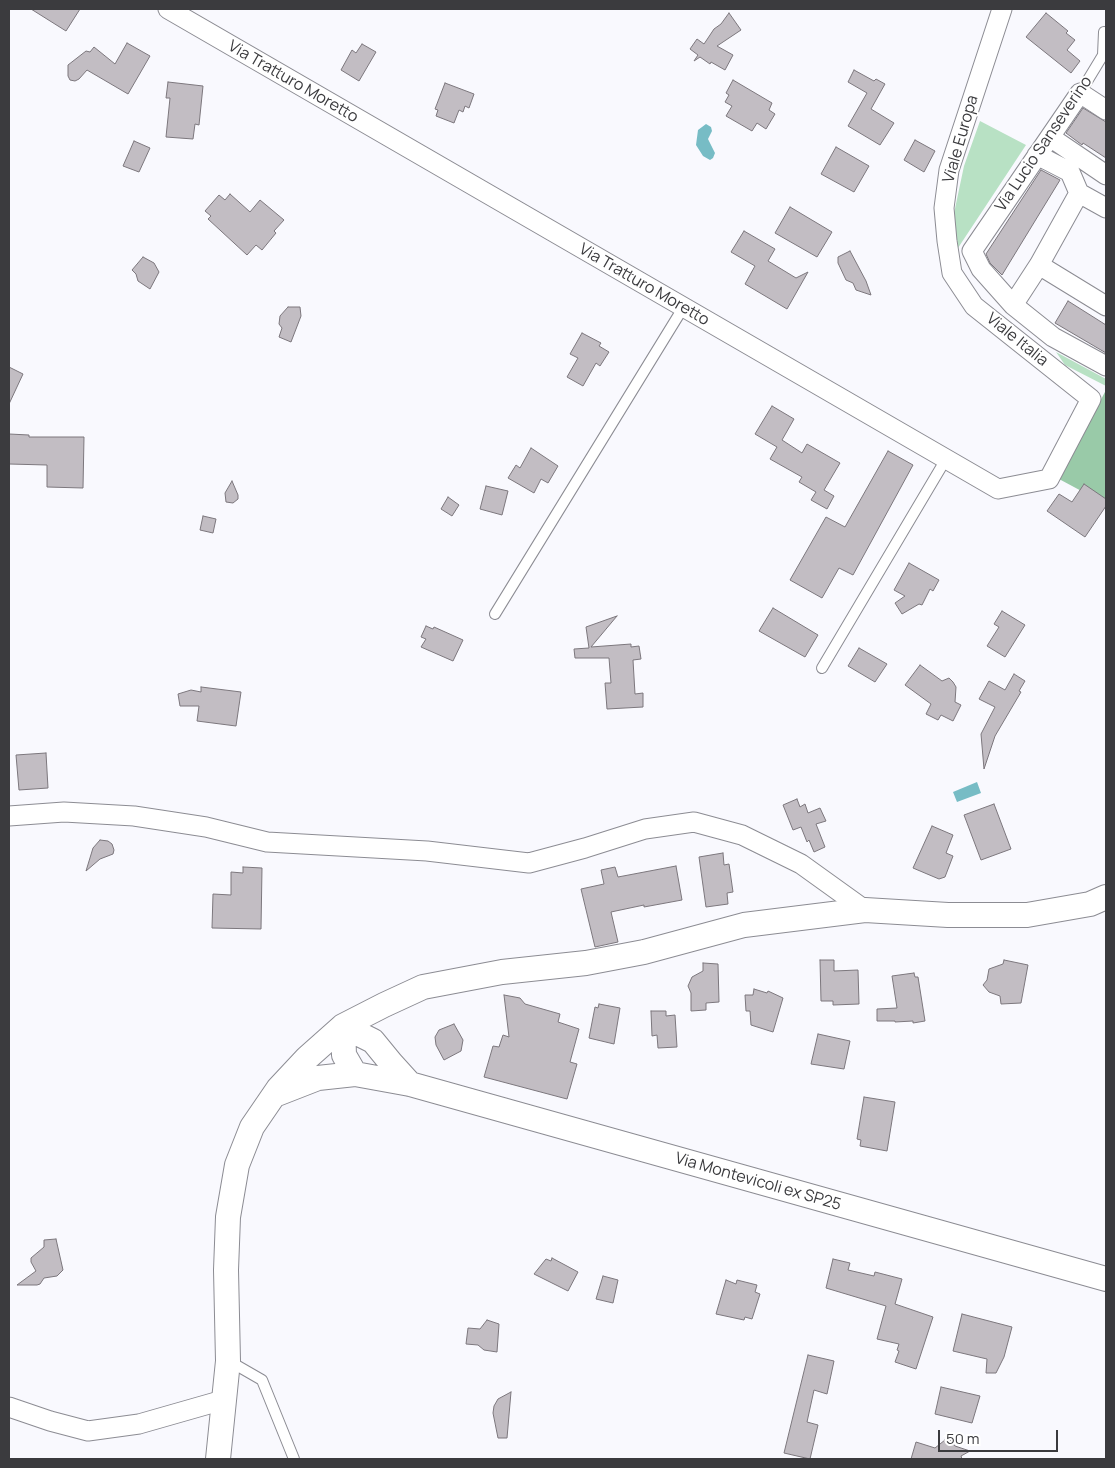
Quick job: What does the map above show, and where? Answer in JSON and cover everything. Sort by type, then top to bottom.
[{"type":"street","name":"Via Tratturo Moretto","points":[[168,9],[998,489],[1049,479],[1091,399]]},
{"type":"street","name":"Viale Europa","points":[[952,273],[944,208],[949,170],[1002,9]]},
{"type":"street","points":[[1080,93],[1106,110]]},
{"type":"street","name":"Via Lucio Sanseverino","points":[[1013,305],[981,269],[972,251],[1080,93]]},
{"type":"street","points":[[1050,137],[1106,175]]},
{"type":"street","points":[[1037,155],[1070,172],[1079,193],[1106,208]]},
{"type":"street","points":[[1079,193],[1013,305],[1053,337],[1106,366]]},
{"type":"street","points":[[1038,265],[1106,306]]},
{"type":"street","name":"Viale Italia","points":[[952,273],[974,306],[1091,399]]},
{"type":"street","points":[[1040,359],[1053,337]]},
{"type":"street","points":[[9,816],[64,812],[134,816],[206,827],[267,842],[427,851],[529,863],[586,848],[645,829],[694,822],[742,834],[801,864],[865,910]]},
{"type":"street","points":[[218,1459],[228,1361],[226,1270],[228,1217],[237,1165],[252,1127],[273,1096],[307,1058],[343,1026],[423,987],[502,972],[586,963],[644,952],[744,925],[865,910],[948,915],[1027,915],[1090,904],[1106,897]]},
{"type":"street","points":[[388,1003],[384,1028],[391,1064]]},
{"type":"street","points":[[343,1026],[373,1041],[410,1084]]},
{"type":"street","points":[[343,1026],[344,1055],[355,1074]]},
{"type":"street","name":"Via Montevicoli ex SP25","points":[[273,1096],[318,1078],[355,1074],[410,1084],[1106,1279]]},
{"type":"street","points":[[9,1408],[88,1431],[139,1424],[223,1400]]},
{"type":"lane","name":"Via Lucio Sanseverino","points":[[1080,93],[1103,55],[1104,32]]},
{"type":"lane","points":[[495,614],[683,308]]},
{"type":"lane","points":[[822,668],[946,459]]},
{"type":"lane","points":[[228,1361],[262,1380],[294,1459]]},
{"type":"green space","points":[[980,121],[1026,145],[958,248],[953,218],[964,166]]},
{"type":"green space","points":[[1056,352],[1106,379],[1106,386],[1065,365]]},
{"type":"green space","points":[[1106,390],[1106,507],[1059,479]]},
{"type":"water","points":[[706,124],[711,127],[712,131],[708,139],[715,153],[710,160],[703,156],[696,145],[698,130]]},
{"type":"water","points":[[977,782],[981,793],[957,802],[953,792]]},
{"type":"building","points":[[31,9],[80,9],[66,31]]},
{"type":"building","points":[[729,13],[741,30],[717,46],[733,55],[725,70],[711,62],[710,64],[700,57],[694,61],[698,55],[690,49],[697,39],[704,44],[714,29],[721,24]]},
{"type":"building","points":[[1046,13],[1068,31],[1066,33],[1075,40],[1067,50],[1080,61],[1071,73],[1026,37]]},
{"type":"building","points":[[127,43],[150,56],[128,94],[87,70],[79,79],[75,81],[70,80],[68,65],[86,51],[90,52],[94,47],[115,64]]},
{"type":"building","points":[[362,44],[376,52],[359,81],[341,70],[352,50],[356,53]]},
{"type":"building","points":[[854,70],[874,81],[876,79],[885,84],[871,109],[894,123],[880,145],[848,126],[867,93],[848,82]]},
{"type":"building","points":[[733,80],[772,103],[769,110],[775,114],[766,129],[757,123],[752,131],[726,116],[732,106],[725,102],[729,95],[726,93]]},
{"type":"building","points":[[168,82],[203,86],[199,125],[195,124],[193,139],[166,137],[170,98],[166,98]]},
{"type":"building","points":[[445,83],[474,94],[469,108],[465,106],[463,112],[459,110],[454,123],[436,116],[438,110],[435,109]]},
{"type":"building","points":[[1083,108],[1106,122],[1106,158],[1083,143],[1082,145],[1066,133]]},
{"type":"building","points":[[915,140],[935,151],[924,172],[904,160]]},
{"type":"building","points":[[134,141],[150,148],[139,172],[123,166]]},
{"type":"building","points":[[836,147],[869,166],[854,192],[821,174]]},
{"type":"building","points":[[1041,170],[1060,180],[1002,275],[990,263],[986,254]]},
{"type":"building","points":[[230,194],[250,212],[260,200],[284,220],[274,231],[276,233],[262,250],[256,245],[247,255],[208,219],[211,216],[205,211],[219,195],[225,200]]},
{"type":"building","points":[[790,207],[832,232],[817,257],[775,233]]},
{"type":"building","points":[[744,231],[775,249],[768,261],[796,278],[808,272],[787,309],[745,284],[755,266],[731,252]]},
{"type":"building","points":[[850,251],[866,281],[871,295],[856,290],[853,283],[846,280],[838,263],[838,257]]},
{"type":"building","points":[[143,257],[154,263],[159,272],[150,289],[138,281],[136,274],[132,270]]},
{"type":"building","points":[[1068,301],[1106,325],[1106,353],[1055,323]]},
{"type":"building","points":[[288,307],[300,307],[301,316],[291,342],[279,337],[282,328],[279,324],[280,316]]},
{"type":"building","points":[[582,333],[601,343],[599,346],[609,352],[600,366],[596,363],[583,386],[567,377],[578,358],[570,354]]},
{"type":"building","points":[[9,367],[23,374],[9,404]]},
{"type":"building","points":[[772,406],[794,419],[782,440],[802,453],[807,444],[840,463],[824,490],[834,496],[827,509],[811,500],[816,492],[799,482],[802,477],[770,459],[777,447],[755,434]]},
{"type":"building","points":[[9,434],[29,435],[29,437],[84,437],[83,488],[47,487],[47,465],[9,464]]},
{"type":"building","points":[[531,448],[558,466],[548,483],[541,479],[534,493],[508,478],[516,465],[520,468]]},
{"type":"building","points":[[888,451],[913,465],[853,575],[839,568],[822,598],[790,580],[826,517],[845,527]]},
{"type":"building","points":[[232,481],[238,495],[238,499],[233,503],[226,502],[225,493]]},
{"type":"building","points":[[1084,484],[1106,499],[1106,506],[1085,537],[1047,511],[1059,494],[1072,502]]},
{"type":"building","points":[[486,486],[508,491],[502,515],[480,509]]},
{"type":"building","points":[[448,497],[459,505],[452,516],[441,509]]},
{"type":"building","points":[[203,516],[216,519],[213,533],[200,530]]},
{"type":"building","points":[[909,563],[939,580],[933,591],[930,589],[922,605],[919,604],[902,614],[895,603],[905,596],[894,590]]},
{"type":"building","points":[[773,608],[818,635],[805,657],[759,631]]},
{"type":"building","points":[[1002,611],[1025,625],[1005,657],[987,646],[999,627],[994,624]]},
{"type":"building","points":[[617,616],[591,647],[631,644],[631,647],[639,646],[641,659],[633,660],[635,694],[643,693],[643,707],[607,709],[605,683],[611,683],[609,658],[575,658],[574,649],[589,648],[586,627]]},
{"type":"building","points":[[426,626],[433,629],[434,627],[463,640],[453,661],[421,647],[426,639],[421,637]]},
{"type":"building","points":[[859,648],[887,664],[875,682],[848,666]]},
{"type":"building","points":[[920,665],[942,681],[949,678],[956,687],[955,702],[961,705],[953,721],[941,715],[938,720],[926,714],[931,704],[905,685]]},
{"type":"building","points":[[1014,674],[1025,681],[1019,691],[1021,692],[995,736],[984,769],[981,734],[995,707],[979,699],[989,681],[1005,690]]},
{"type":"building","points":[[201,687],[241,692],[236,726],[197,721],[199,706],[180,706],[178,694],[191,690],[201,692]]},
{"type":"building","points":[[46,753],[48,788],[19,790],[16,755]]},
{"type":"building","points":[[797,799],[800,807],[805,804],[808,813],[820,808],[826,821],[816,824],[825,847],[814,852],[809,840],[807,842],[801,827],[793,830],[783,805]]},
{"type":"building","points":[[994,804],[1011,849],[981,860],[964,815]]},
{"type":"building","points":[[932,826],[953,835],[946,853],[953,856],[945,877],[939,879],[913,868]]},
{"type":"building","points":[[100,840],[108,841],[112,844],[113,854],[100,859],[86,871],[93,848]]},
{"type":"building","points":[[723,853],[724,865],[729,864],[733,892],[727,893],[728,904],[706,907],[699,857]]},
{"type":"building","points":[[676,866],[682,900],[611,912],[618,942],[595,947],[581,889],[604,884],[601,870],[615,867],[618,877]]},
{"type":"building","points":[[243,867],[262,868],[261,929],[212,928],[213,894],[231,895],[231,872],[243,873]]},
{"type":"building","points":[[820,960],[834,960],[834,971],[858,970],[859,1004],[833,1005],[833,1001],[821,1001]]},
{"type":"building","points":[[1004,960],[1028,965],[1021,1003],[1001,1004],[1000,996],[989,992],[983,985],[987,980],[989,969],[1003,964]]},
{"type":"building","points":[[703,963],[718,964],[719,1002],[706,1003],[706,1010],[691,1011],[691,993],[688,986],[692,977],[703,971]]},
{"type":"building","points":[[914,973],[915,977],[918,977],[925,1021],[913,1023],[913,1021],[877,1021],[877,1009],[897,1008],[892,976]]},
{"type":"building","points":[[754,989],[767,993],[768,991],[783,998],[773,1032],[751,1025],[750,1011],[746,1011],[745,995],[753,995]]},
{"type":"building","points":[[504,995],[520,998],[525,1004],[560,1014],[558,1022],[579,1029],[570,1062],[577,1064],[567,1099],[484,1077],[493,1046],[499,1047],[503,1035],[509,1037]]},
{"type":"building","points":[[599,1004],[620,1008],[614,1044],[589,1038],[595,1007],[598,1008]]},
{"type":"building","points":[[651,1011],[666,1011],[666,1016],[675,1015],[677,1047],[658,1048],[657,1035],[652,1036]]},
{"type":"building","points":[[454,1024],[463,1040],[461,1051],[444,1060],[436,1045],[435,1037],[439,1030]]},
{"type":"building","points":[[818,1034],[850,1041],[844,1069],[811,1064]]},
{"type":"building","points":[[864,1097],[895,1102],[887,1151],[860,1146],[861,1140],[857,1139]]},
{"type":"building","points":[[56,1239],[63,1270],[57,1276],[44,1278],[37,1285],[17,1285],[36,1271],[31,1258],[44,1247],[44,1240]]},
{"type":"building","points":[[552,1258],[578,1272],[568,1291],[534,1274],[546,1259],[551,1261]]},
{"type":"building","points":[[833,1259],[850,1263],[848,1270],[874,1276],[875,1272],[902,1279],[895,1304],[933,1317],[916,1369],[895,1362],[899,1351],[897,1350],[899,1344],[877,1339],[886,1306],[826,1288]]},
{"type":"building","points":[[603,1276],[618,1280],[613,1303],[596,1299]]},
{"type":"building","points":[[726,1280],[736,1284],[737,1280],[757,1285],[755,1292],[760,1294],[752,1319],[745,1317],[744,1320],[716,1314]]},
{"type":"building","points":[[962,1314],[1012,1327],[1004,1357],[996,1373],[986,1373],[987,1359],[953,1351]]},
{"type":"building","points":[[487,1320],[499,1324],[497,1352],[484,1350],[478,1345],[466,1344],[468,1328],[480,1329]]},
{"type":"building","points":[[808,1355],[834,1361],[827,1394],[814,1390],[807,1422],[818,1425],[810,1459],[784,1453]]},
{"type":"building","points":[[941,1387],[980,1396],[972,1423],[935,1414]]},
{"type":"building","points":[[511,1392],[507,1438],[498,1438],[493,1413],[494,1406],[498,1399]]},
{"type":"building","points":[[945,1440],[950,1440],[955,1446],[970,1451],[961,1456],[962,1459],[911,1459],[916,1442],[935,1448]]}]
